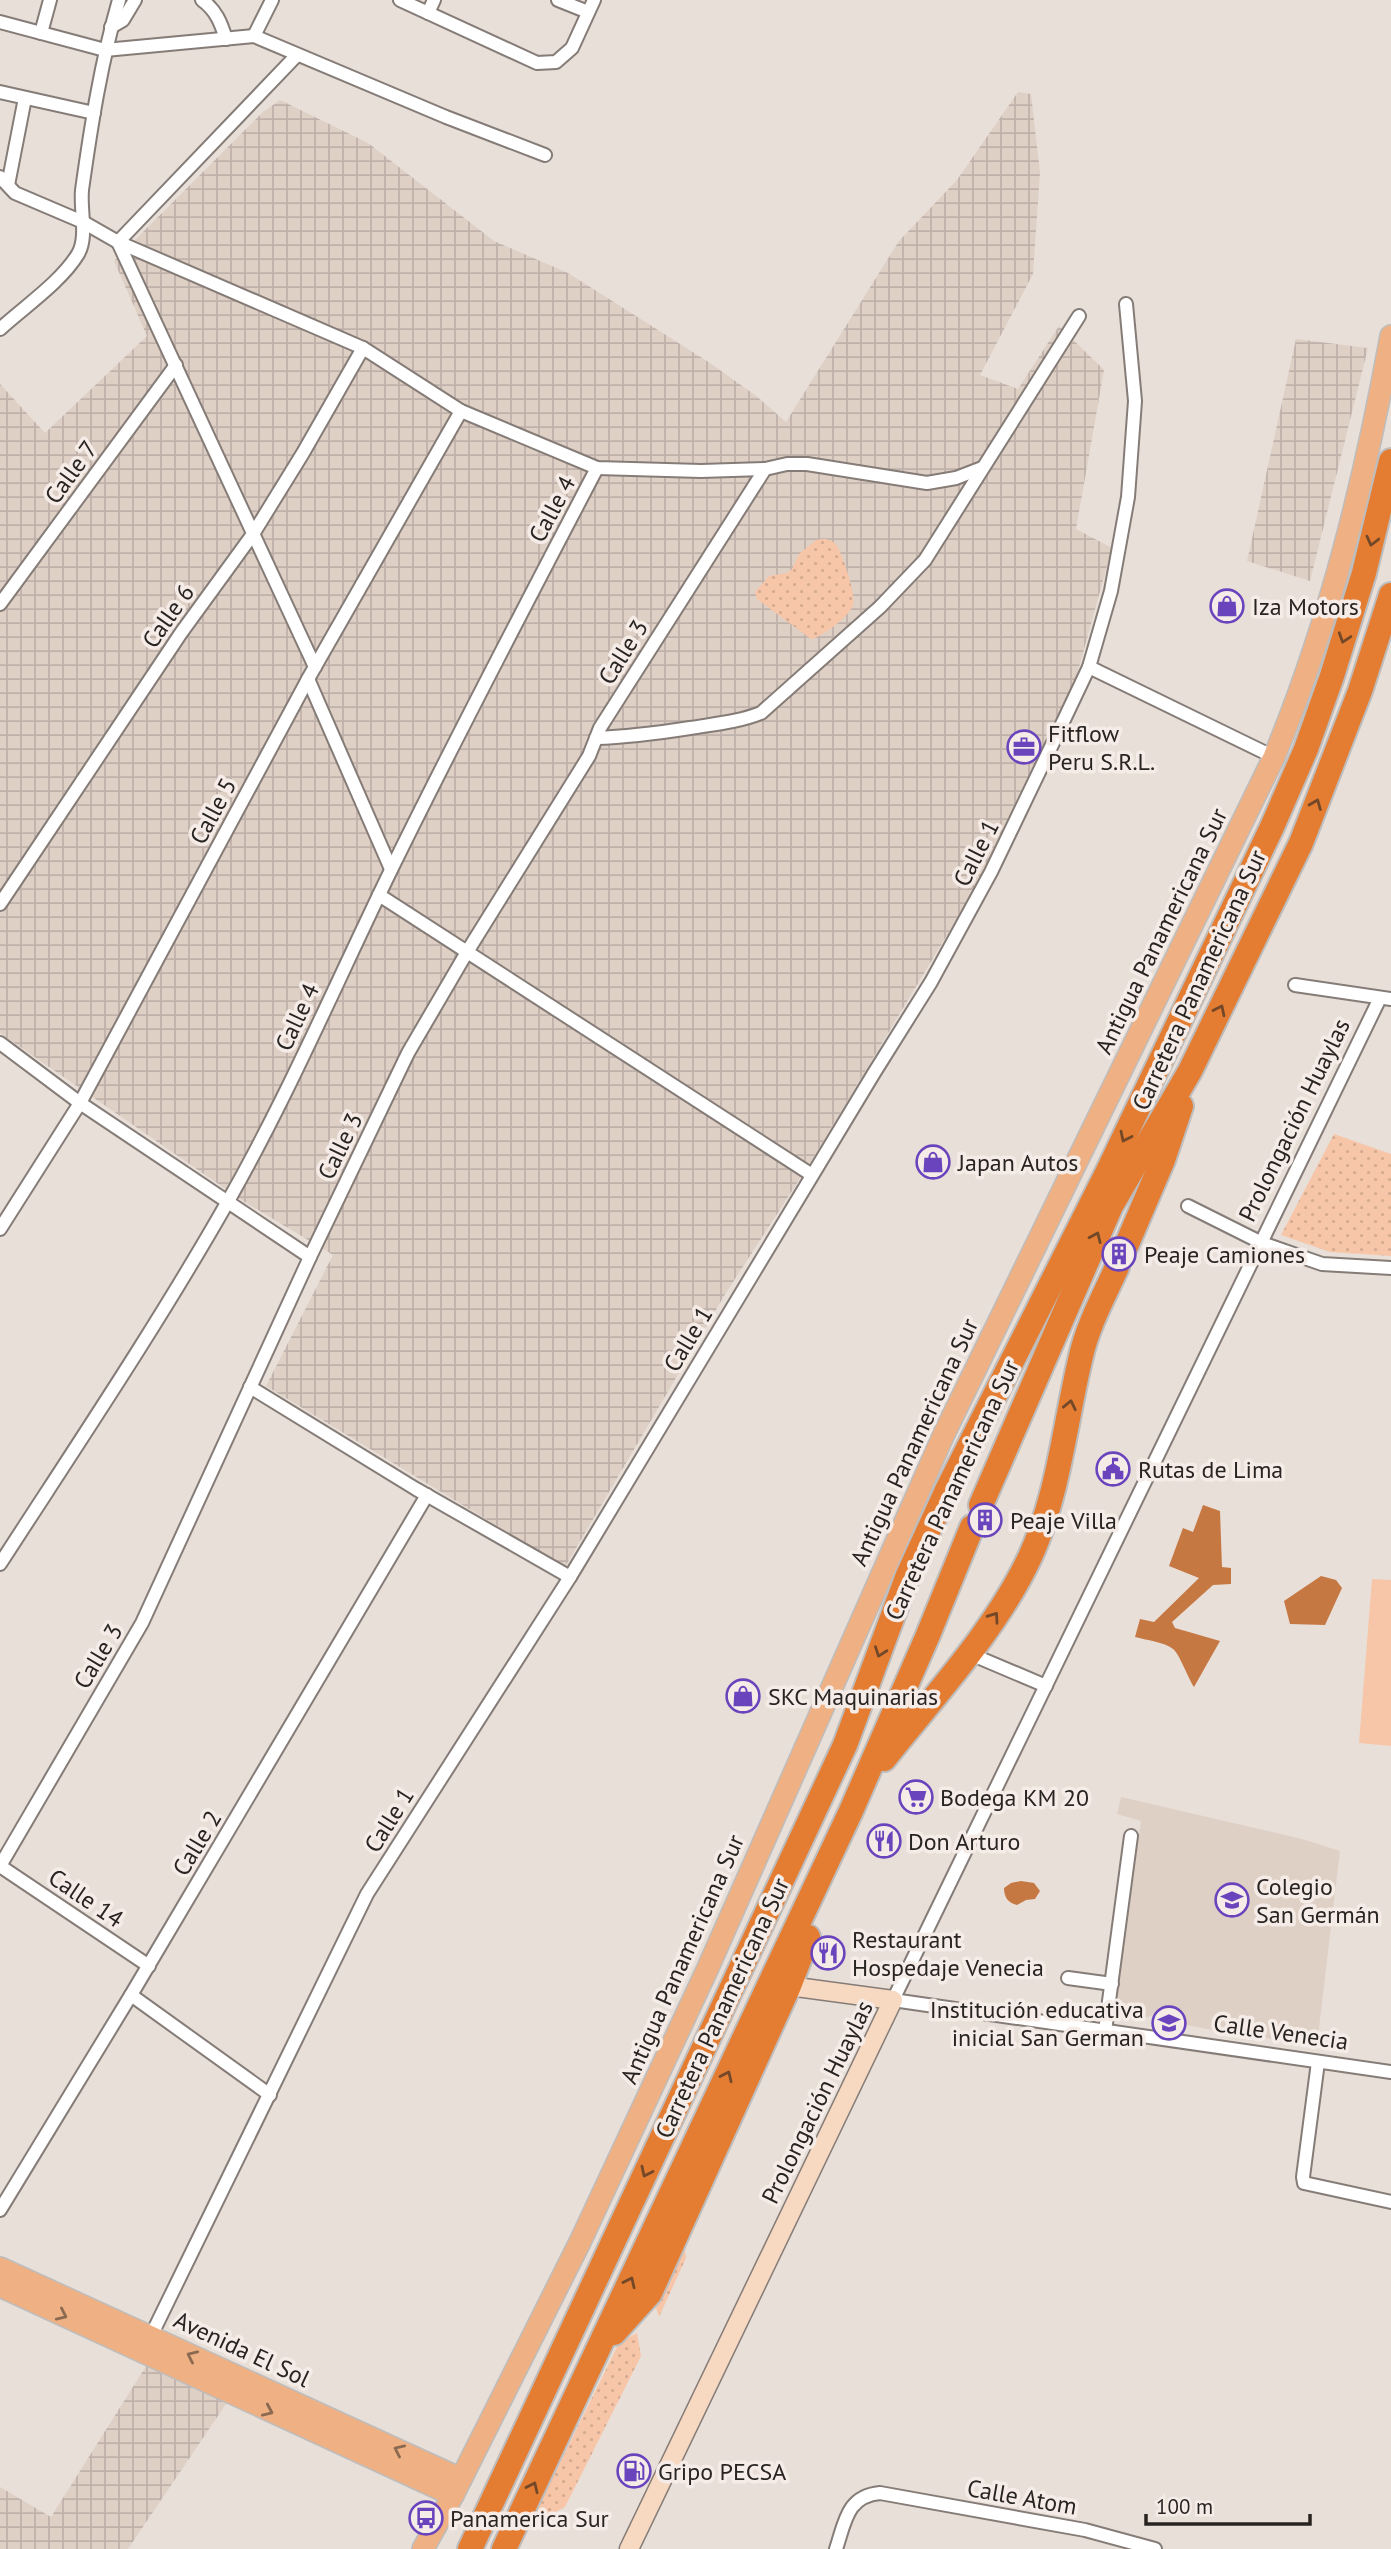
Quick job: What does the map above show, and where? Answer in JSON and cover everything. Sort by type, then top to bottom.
[{"type":"highway","name":"Carretera Panamericana Sur","points":[[470,2549],[845,1745],[908,1575],[947,1490],[1165,1056],[1277,816],[1306,749],[1332,676],[1364,573],[1391,461]]},
{"type":"highway","name":"Carretera Panamericana Sur","points":[[981,1504],[1111,1206],[1190,1071],[1301,843],[1360,691],[1391,595]]},
{"type":"highway","name":"Carretera Panamericana Sur","points":[[1127,1244],[1166,1150],[1190,1071]]},
{"type":"highway","name":"Carretera Panamericana Sur","points":[[862,1786],[968,1653],[1014,1589],[1031,1555],[1051,1499],[1082,1352],[1117,1267]]},
{"type":"highway","name":"Carretera Panamericana Sur","points":[[504,2549],[851,1811],[972,1527]]},
{"type":"highway","points":[[597,2351],[650,2292],[789,1986],[851,1811]]},
{"type":"main road","name":"Antigua Panamericana Sur","points":[[423,2549],[580,2242],[702,1982],[944,1434],[1274,757],[1301,693],[1346,542],[1376,420],[1391,336]]},
{"type":"main road","name":"Avenida El Sol","points":[[0,2268],[147,2345]]},
{"type":"main road","name":"Avenida El Sol","points":[[0,2286],[147,2345],[457,2487]]},
{"type":"street","points":[[41,33],[50,0]]},
{"type":"street","points":[[0,329],[69,267],[80,251],[82,194],[94,113],[104,50],[119,0]]},
{"type":"street","points":[[111,27],[123,20],[135,0]]},
{"type":"street","points":[[202,0],[211,6],[226,39]]},
{"type":"street","points":[[254,36],[272,0]]},
{"type":"street","points":[[400,0],[537,63],[556,62],[572,48],[594,0]]},
{"type":"street","points":[[428,13],[434,0]]},
{"type":"street","points":[[558,0],[588,12]]},
{"type":"street","points":[[0,22],[104,50],[254,36],[446,117],[545,155]]},
{"type":"street","points":[[118,242],[298,55]]},
{"type":"street","points":[[0,92],[94,113]]},
{"type":"street","points":[[24,98],[4,181],[15,193],[83,222],[118,242],[363,348],[461,411],[597,468],[701,471],[765,469],[787,464],[807,464],[927,483],[956,478],[982,468]]},
{"type":"street","points":[[118,242],[315,667]]},
{"type":"street","name":"Calle 1","points":[[147,2345],[367,1894],[569,1577],[931,982],[991,872],[1089,667],[1111,591],[1128,497],[1135,401],[1126,304]]},
{"type":"street","points":[[596,738],[625,737],[705,726],[745,719],[761,713],[880,607],[925,560],[1079,316]]},
{"type":"street","name":"Calle 6","points":[[0,904],[181,633],[253,534],[363,348]]},
{"type":"street","name":"Calle 7","points":[[0,604],[176,365]]},
{"type":"street","name":"Calle 5","points":[[0,1229],[80,1103],[308,679],[461,411]]},
{"type":"street","name":"Calle 4","points":[[0,1564],[139,1349],[228,1201],[300,1063],[391,869],[494,664],[597,468]]},
{"type":"street","name":"Calle 3","points":[[0,1866],[142,1623],[310,1256],[408,1053],[467,952],[589,756],[596,738],[765,469]]},
{"type":"street","points":[[1089,667],[1274,757]]},
{"type":"street","points":[[308,679],[391,869]]},
{"type":"street","points":[[379,895],[812,1175]]},
{"type":"street","points":[[1295,985],[1386,998]]},
{"type":"street","name":"Prolongación Huaylas","points":[[629,2549],[1262,1243],[1386,998]]},
{"type":"street","points":[[0,1043],[80,1103],[310,1256]]},
{"type":"street","points":[[1188,1206],[1262,1243],[1322,1264],[1391,1268]]},
{"type":"street","points":[[250,1387],[426,1495],[569,1577]]},
{"type":"street","name":"Calle 2","points":[[0,2210],[149,1966],[426,1495]]},
{"type":"street","points":[[968,1653],[1046,1686]]},
{"type":"street","points":[[1105,2031],[1131,1836]]},
{"type":"street","name":"Calle 14","points":[[0,1866],[149,1966]]},
{"type":"street","points":[[1068,1978],[1112,1983]]},
{"type":"street","name":"Calle Venecia","points":[[789,1986],[1391,2072]]},
{"type":"street","points":[[131,1996],[270,2095]]},
{"type":"street","points":[[1318,2062],[1304,2183],[1391,2202]]},
{"type":"street","name":"Calle Atom","points":[[836,2549],[849,2510],[867,2494],[880,2493],[1086,2530],[1155,2549]]},
{"type":"shaded area","points":[[1018,92],[1031,94],[1040,172],[1033,274],[980,375],[1018,389],[1059,326],[1104,370],[1076,529],[1112,548],[1073,689],[989,865],[810,1163],[724,1296],[565,1567],[266,1386],[333,1255],[243,1201],[0,1033],[0,384],[45,433],[147,336],[114,261],[263,112],[280,100],[368,143],[494,241],[568,273],[710,363],[755,395],[786,422],[899,241],[957,180]]},
{"type":"shaded area","points":[[1296,339],[1368,348],[1310,581],[1247,561]]},
{"type":"shaded area","points":[[816,540],[832,542],[840,551],[851,584],[853,605],[847,615],[835,625],[811,639],[757,599],[755,592],[769,576],[787,573],[799,554]]},
{"type":"shaded area","points":[[1334,1134],[1391,1154],[1391,1256],[1330,1252],[1281,1235]]},
{"type":"shaded area","points":[[1203,1505],[1220,1511],[1222,1567],[1231,1568],[1231,1584],[1213,1585],[1172,1622],[1175,1628],[1220,1641],[1194,1687],[1173,1649],[1135,1637],[1140,1619],[1154,1622],[1199,1578],[1169,1566],[1183,1528],[1193,1532]]},
{"type":"shaded area","points":[[1321,1576],[1336,1580],[1342,1588],[1325,1625],[1290,1624],[1284,1601]]},
{"type":"shaded area","points":[[1372,1579],[1391,1580],[1391,1746],[1359,1743]]},
{"type":"shaded area","name":"Colegio San Germán","points":[[1121,1797],[1302,1839],[1340,1851],[1317,2045],[1227,2033],[1167,2021],[1164,2016],[1154,2014],[1139,2021],[1112,2017],[1141,1821],[1117,1814]]},
{"type":"shaded area","points":[[1021,1881],[1034,1883],[1040,1891],[1035,1899],[1017,1905],[1007,1899],[1004,1888]]},
{"type":"shaded area","points":[[682,2232],[686,2258],[659,2317],[653,2298]]},
{"type":"shaded area","points":[[637,2333],[641,2356],[565,2507],[529,2526],[619,2343]]},
{"type":"shaded area","points":[[148,2363],[228,2401],[128,2549],[0,2549],[0,2487],[51,2517]]},
{"type":"place","name":"Iza Motors","points":[[1227,606]]},
{"type":"place","name":"Fitflow Peru S.R.L.","points":[[1024,747]]},
{"type":"place","name":"Japan Autos","points":[[933,1162]]},
{"type":"place","name":"Peaje Camiones","points":[[1119,1254]]},
{"type":"place","name":"Rutas de Lima","points":[[1113,1469]]},
{"type":"place","name":"Peaje Villa","points":[[985,1520]]},
{"type":"place","name":"SKC Maquinarias","points":[[743,1696]]},
{"type":"place","name":"Bodega KM 20","points":[[916,1797]]},
{"type":"place","name":"Don Arturo","points":[[884,1841]]},
{"type":"place","name":"Colegio San Germán","points":[[1232,1900]]},
{"type":"place","name":"Restaurant Hospedaje Venecia","points":[[828,1953]]},
{"type":"place","name":"Institución educativa inicial San German","points":[[1169,2023]]},
{"type":"place","name":"Gripo PECSA","points":[[634,2471]]},
{"type":"place","name":"Panamerica Sur","points":[[426,2518]]}]
